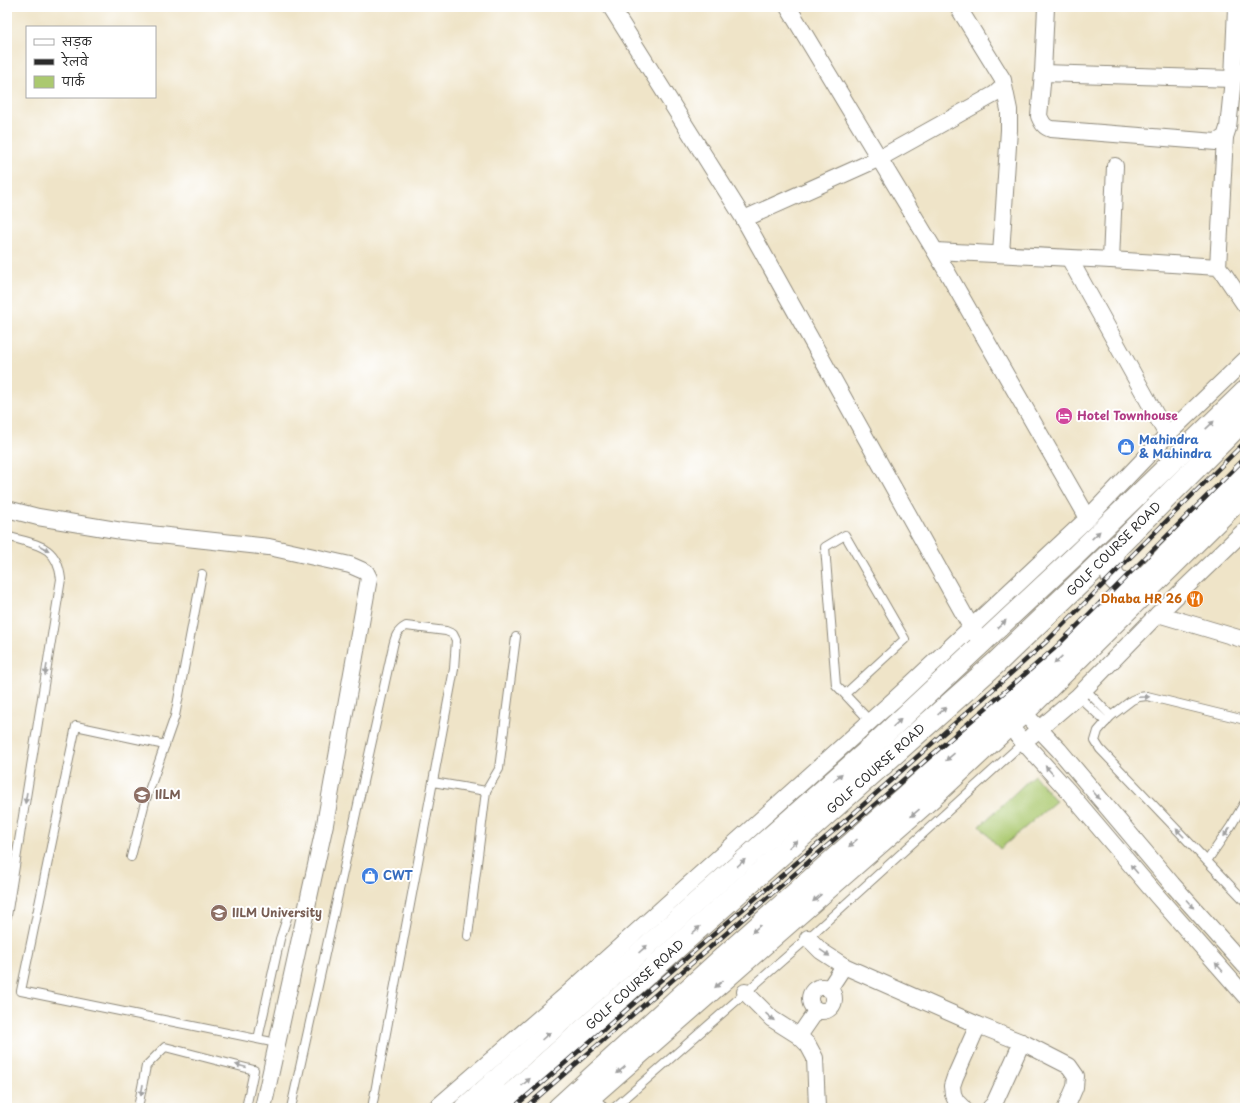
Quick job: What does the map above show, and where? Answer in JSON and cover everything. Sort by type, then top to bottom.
[{"type":"main road","name":"GOLF COURSE ROAD","points":[[496,1108],[875,757],[1009,651],[1116,549],[1245,418]]},
{"type":"main road","points":[[559,1108],[586,1100],[727,955],[928,790],[1018,697],[1144,579],[1245,476]]},
{"type":"main road","points":[[1116,549],[1110,565],[1112,576],[1120,584],[1128,584],[1144,579]]},
{"type":"main road","points":[[484,1108],[494,1082]]},
{"type":"street","points":[[611,7],[744,219],[976,635]]},
{"type":"street","points":[[788,7],[935,250],[1088,518]]},
{"type":"street","points":[[958,7],[1003,80],[1009,110],[1001,254]]},
{"type":"street","points":[[1046,7],[1039,116],[1041,122],[1046,128],[1052,130],[1216,142],[1225,137]]},
{"type":"street","points":[[1236,7],[1233,79],[1228,128],[1225,137],[1218,267],[1245,305]]},
{"type":"street","points":[[1043,72],[1233,79]]},
{"type":"street","points":[[744,219],[880,158],[995,94],[1004,86]]},
{"type":"street","points":[[1111,260],[1115,166]]},
{"type":"street","points":[[935,250],[1218,267]]},
{"type":"street","points":[[1069,258],[1167,435]]},
{"type":"street","points":[[464,1108],[875,757],[976,635],[1167,435],[1245,360]]},
{"type":"street","points":[[436,1108],[566,995],[870,721],[1081,549],[1245,391]]},
{"type":"street","points":[[928,790],[1024,713],[1245,494]]},
{"type":"street","points":[[7,508],[38,517],[122,531],[269,547],[350,565],[366,572],[369,578],[326,824],[263,1108]]},
{"type":"street","points":[[1024,742],[1086,697],[1158,614],[1245,530]]},
{"type":"street","points":[[1158,614],[1245,640]]},
{"type":"street","points":[[1024,713],[1040,729],[1172,884],[1245,966]]},
{"type":"street","points":[[1009,726],[1068,791],[1245,996]]},
{"type":"street","points":[[1158,897],[1172,884]]},
{"type":"street","points":[[808,938],[821,951],[844,966],[978,1025],[1022,1042],[1069,1066],[1076,1076],[1076,1088],[1066,1108]]},
{"type":"street","points":[[1206,952],[1220,938]]},
{"type":"street","points":[[799,1036],[817,1010],[824,1011],[833,1003],[833,995],[828,989],[844,966]]},
{"type":"street","points":[[745,992],[772,1019],[799,1036],[808,1045],[814,1058],[816,1108]]},
{"type":"street","points":[[963,1108],[956,1101],[952,1086],[978,1025]]},
{"type":"street","points":[[990,1108],[994,1104],[1022,1042]]},
{"type":"lane","points":[[7,536],[42,546],[49,551],[56,559],[60,568],[61,579],[7,916]]},
{"type":"lane","points":[[845,694],[906,639],[845,536],[825,547],[836,685],[870,721]]},
{"type":"lane","points":[[131,857],[145,802],[175,716],[202,574]]},
{"type":"lane","points":[[291,1108],[393,646],[396,634],[400,629],[406,626],[446,631],[453,634],[456,640],[454,669],[372,1108]]},
{"type":"lane","points":[[468,936],[486,791],[499,769],[516,637]]},
{"type":"lane","points":[[1245,720],[1147,696],[1138,697],[1108,719],[1098,731],[1095,741],[1100,749],[1245,901]]},
{"type":"lane","points":[[1086,697],[1108,719]]},
{"type":"lane","points":[[165,745],[76,726],[21,991],[277,1043]]},
{"type":"lane","points":[[614,1108],[808,938],[1024,742]]},
{"type":"lane","points":[[433,782],[486,791]]},
{"type":"lane","points":[[1207,861],[1231,826],[1245,802]]},
{"type":"lane","points":[[258,1039],[280,939],[288,912],[306,912]]},
{"type":"lane","points":[[138,1108],[146,1066],[166,1046],[254,1070],[246,1108]]},
{"type":"green space","points":[[1034,775],[1056,801],[1000,849],[980,826]]},
{"type":"railway","points":[[513,1108],[854,813],[1046,642],[1245,442]]},
{"type":"railway","points":[[525,1108],[1055,648],[1245,458]]},
{"type":"place","name":"Hotel Townhouse","points":[[1064,416]]},
{"type":"place","name":"Mahindra & Mahindra","points":[[1126,447]]},
{"type":"place","name":"Dhaba HR 26","points":[[1195,599]]},
{"type":"place","name":"IILM","points":[[142,795]]},
{"type":"place","name":"CWT","points":[[370,876]]},
{"type":"place","name":"IILM University","points":[[219,913]]}]
